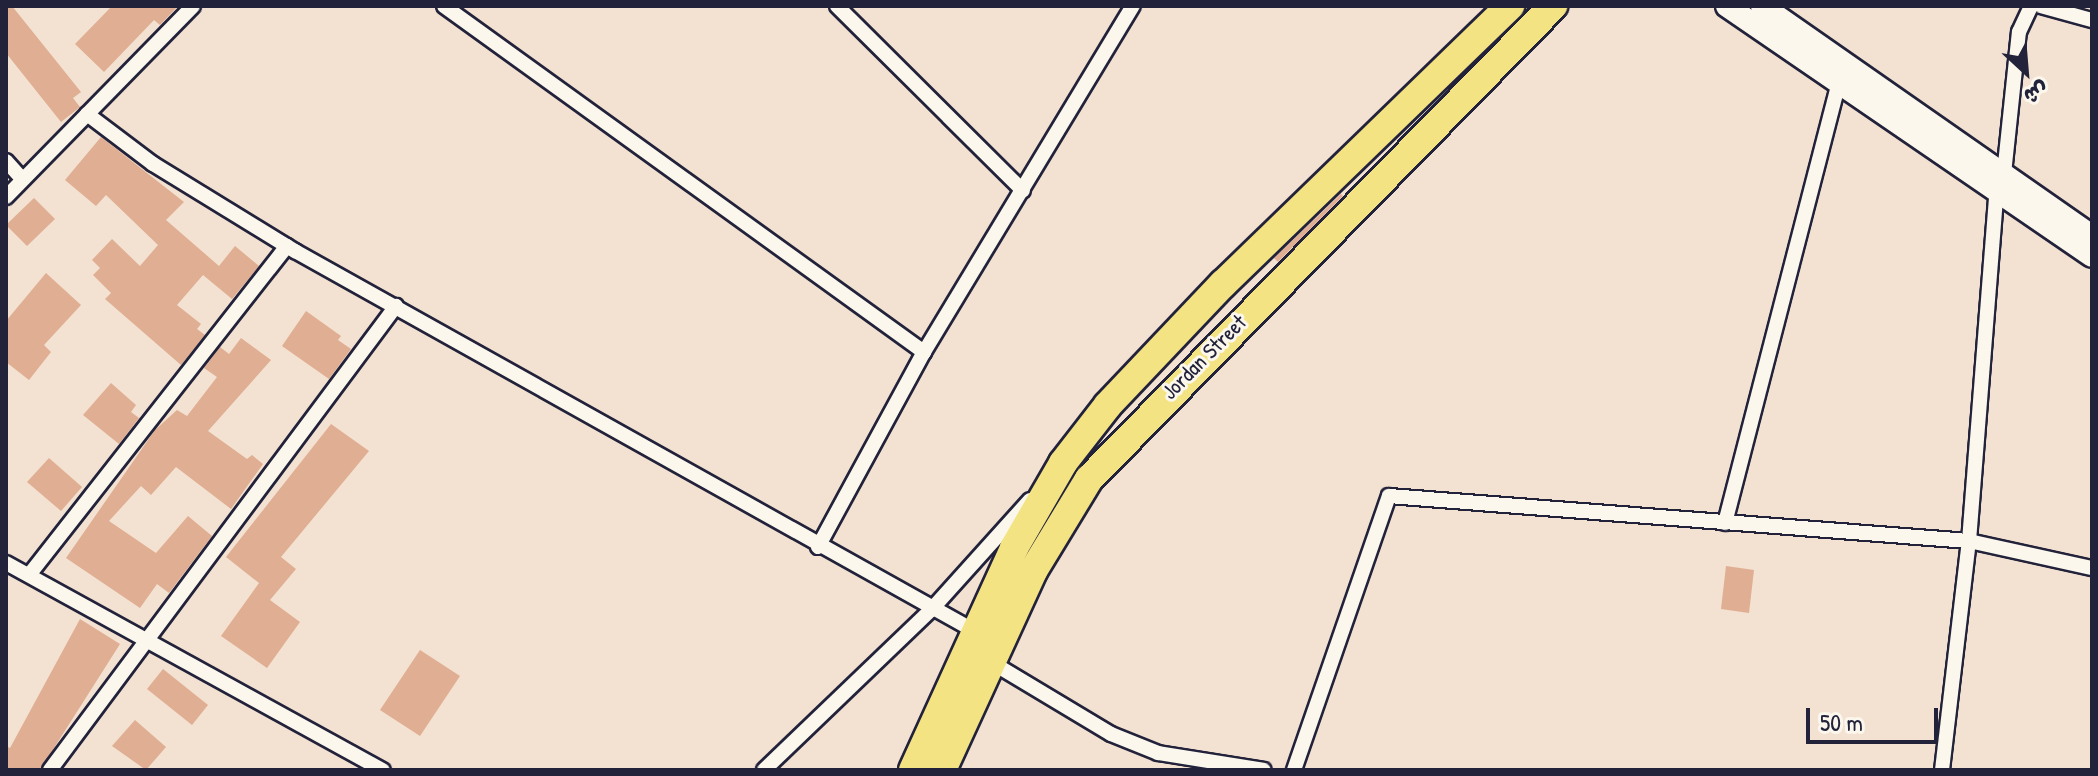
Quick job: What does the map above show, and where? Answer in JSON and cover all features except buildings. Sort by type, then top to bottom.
[{"type":"highway","name":"Jordan Street","points":[[913,770],[978,633],[1014,548],[1063,463],[1108,405],[1223,284],[1510,6]]},
{"type":"highway","name":"Jordan Street","points":[[942,770],[1063,517],[1133,428],[1553,6]]},
{"type":"highway","points":[[1108,405],[1133,428]]},
{"type":"main road","points":[[1727,6],[2000,181],[2092,236]]},
{"type":"main road","points":[[1762,6],[2000,181],[2092,256]]},
{"type":"street","points":[[6,197],[193,6]]},
{"type":"street","points":[[444,6],[924,352]]},
{"type":"street","points":[[837,6],[1023,191]]},
{"type":"street","points":[[818,547],[924,352],[1133,6]]},
{"type":"street","points":[[1942,770],[1969,541],[2000,181],[2019,32],[2031,6]]},
{"type":"street","points":[[2041,6],[2092,20]]},
{"type":"street","points":[[1725,523],[1840,79]]},
{"type":"street","points":[[87,114],[153,164],[287,246],[818,547],[978,633]]},
{"type":"street","points":[[6,161],[22,179]]},
{"type":"street","points":[[29,575],[287,246]]},
{"type":"street","points":[[50,770],[396,306]]},
{"type":"street","points":[[764,770],[931,610],[1063,463]]},
{"type":"street","points":[[1294,770],[1387,496],[1969,541],[2092,568]]},
{"type":"street","points":[[6,563],[147,637],[246,699],[383,770]]},
{"type":"street","points":[[991,662],[1111,734],[1158,753],[1264,770]]}]
